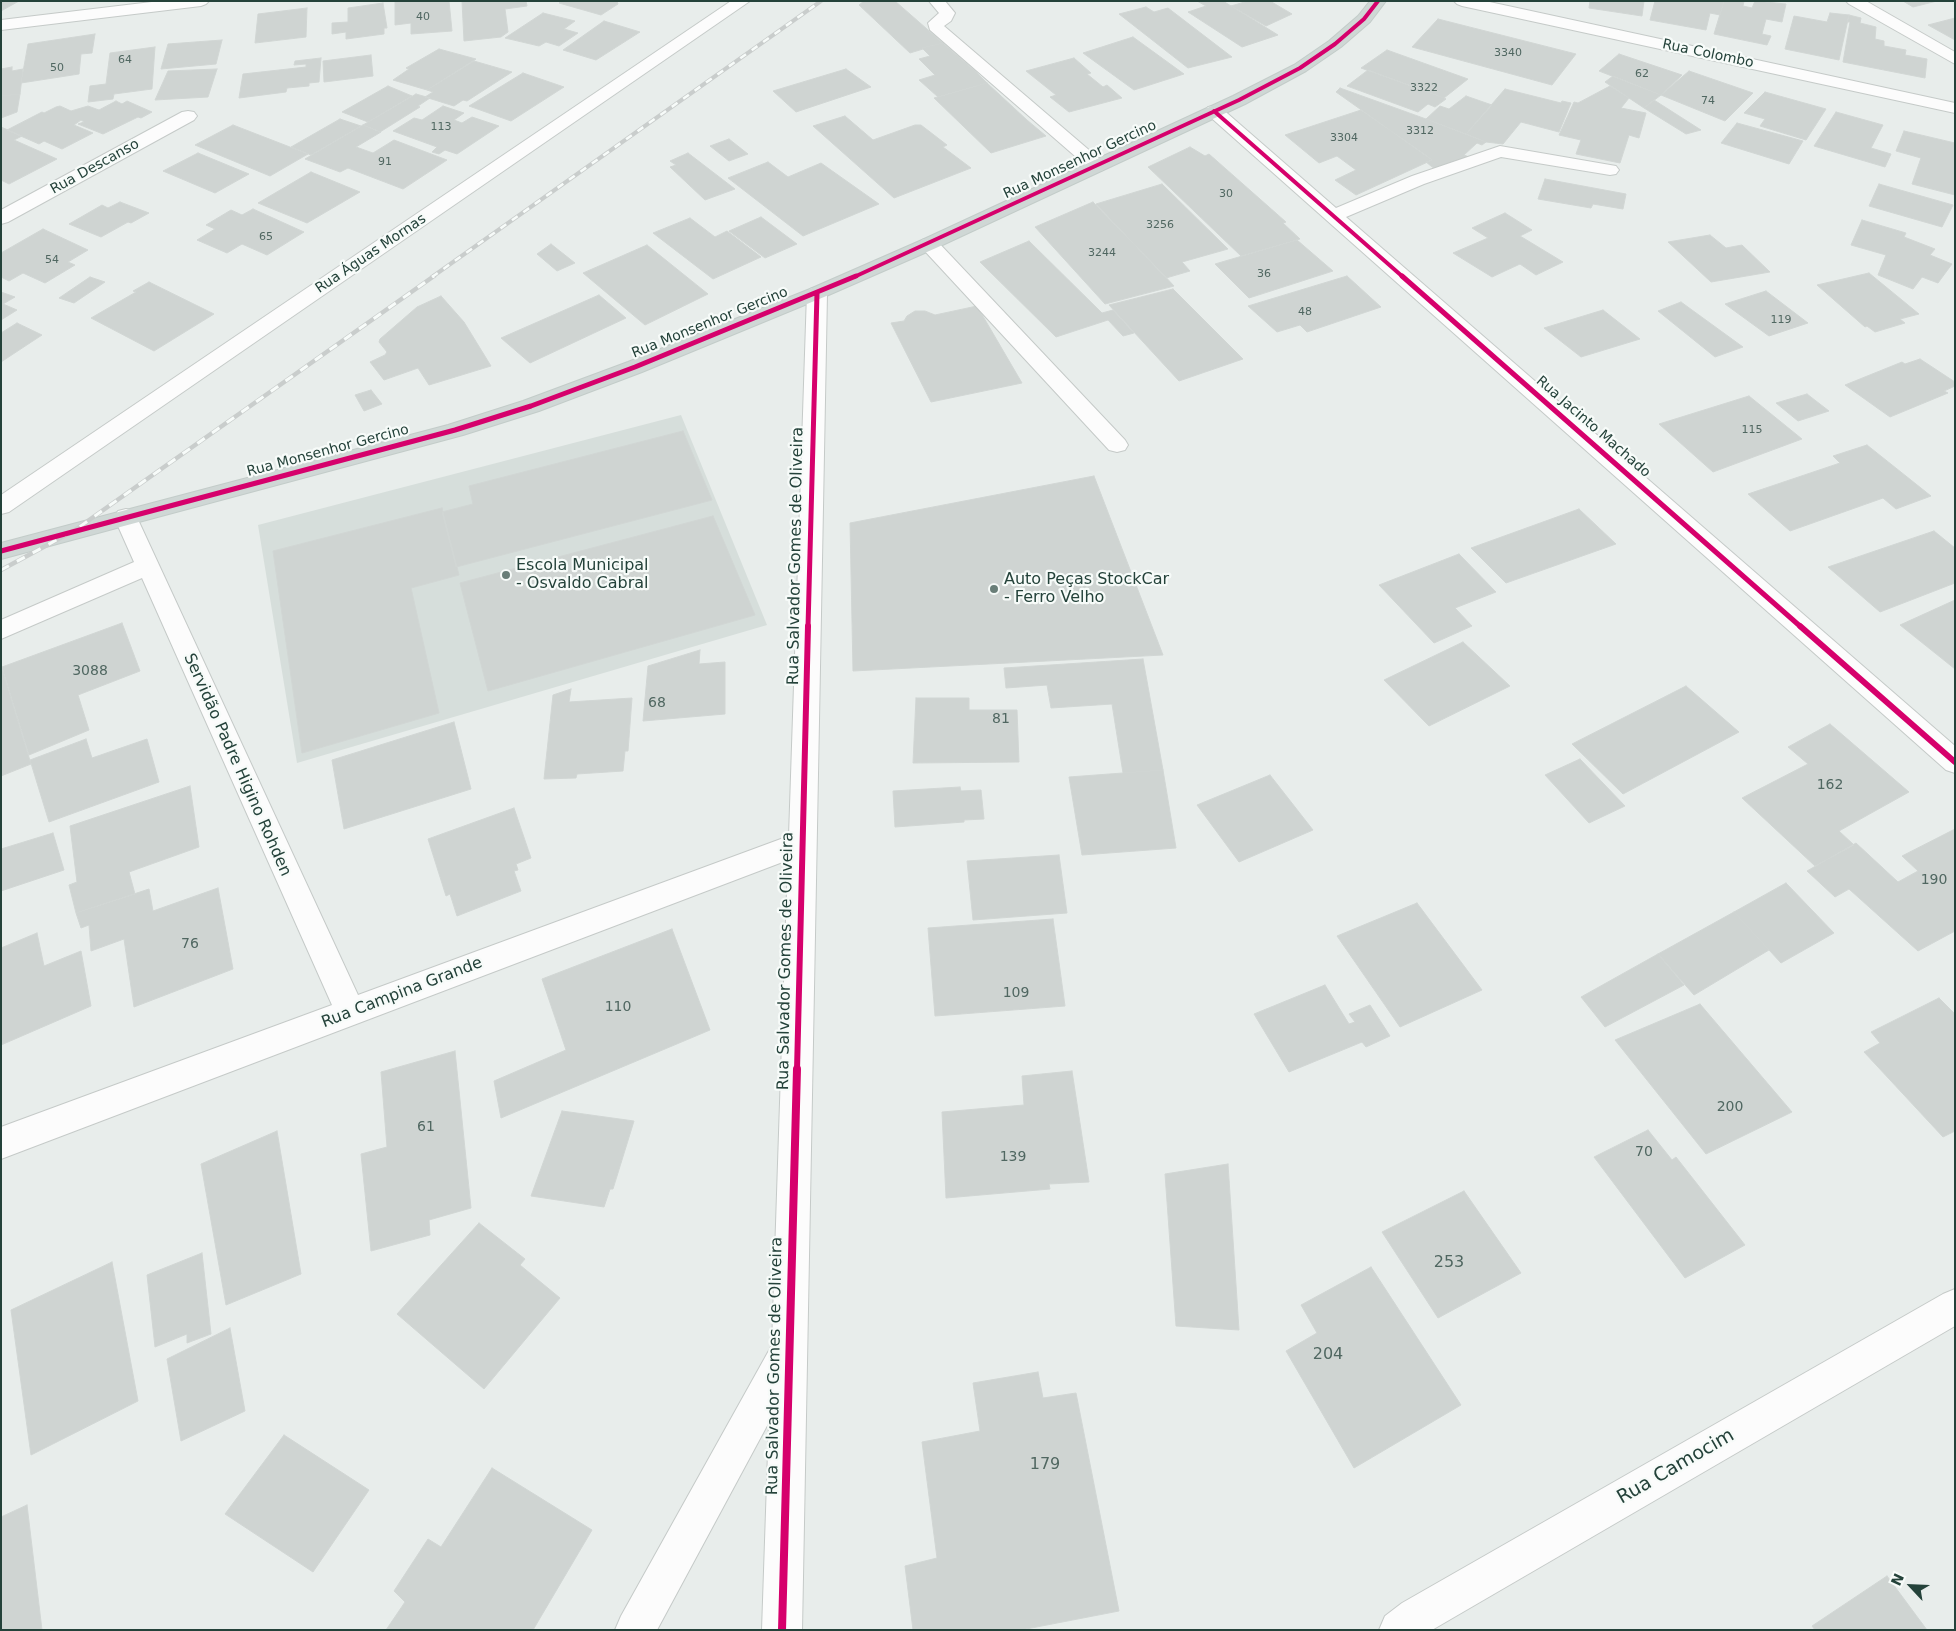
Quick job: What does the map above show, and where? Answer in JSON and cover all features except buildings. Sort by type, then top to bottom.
[{"type":"main road","name":"Rua Monsenhor Gercino","points":[[1,551],[455,430],[531,406],[635,368],[817,294],[1214,111],[1307,63],[1335,44],[1364,19],[1378,1]]},
{"type":"street","points":[[1,25],[201,1]]},
{"type":"street","name":"Rua Águas Mornas","points":[[1,506],[742,1]]},
{"type":"street","points":[[937,1],[948,13],[945,18],[936,23],[936,26],[1097,166]]},
{"type":"street","name":"Rua Colombo","points":[[1462,1],[1955,108]]},
{"type":"street","points":[[1854,1],[1955,58]]},
{"type":"street","name":"Rua Jacinto Machado","points":[[1214,111],[1955,762]]},
{"type":"street","name":"Rua Descanso","points":[[1,218],[188,116]]},
{"type":"street","points":[[1333,216],[1418,180],[1500,151],[1610,170]]},
{"type":"street","points":[[929,244],[1117,445]]},
{"type":"street","name":"Rua Salvador Gomes de Oliveira","points":[[782,1630],[817,294]]},
{"type":"street","name":"Servidão Padre Higino Rohden","points":[[126,517],[350,1012]]},
{"type":"street","points":[[1,630],[147,566]]},
{"type":"street","name":"Rua Campina Grande","points":[[1,1143],[802,843]]},
{"type":"street","name":"Rua Camocim","points":[[1399,1630],[1416,1617],[1955,1306]]},
{"type":"street","points":[[635,1630],[790,1348]]},
{"type":"shaded area","name":"Escola Municipal - Osvaldo Cabral","points":[[681,415],[767,625],[297,763],[258,525]]},
{"type":"railway","points":[[432,277],[821,1]]},
{"type":"railway","points":[[1,570],[75,530],[434,276]]},
{"type":"cycle path","points":[[1,551],[455,430],[531,406],[635,367],[817,293],[929,244],[1239,100],[1300,68],[1335,44],[1364,19],[1378,1]]},
{"type":"cycle path","points":[[1214,111],[1955,762]]},
{"type":"cycle path","points":[[782,1630],[817,293]]},
{"type":"place","name":"Escola Municipal - Osvaldo Cabral","points":[[506,575]]},
{"type":"place","name":"Auto Peças StockCar - Ferro Velho","points":[[994,589]]}]
